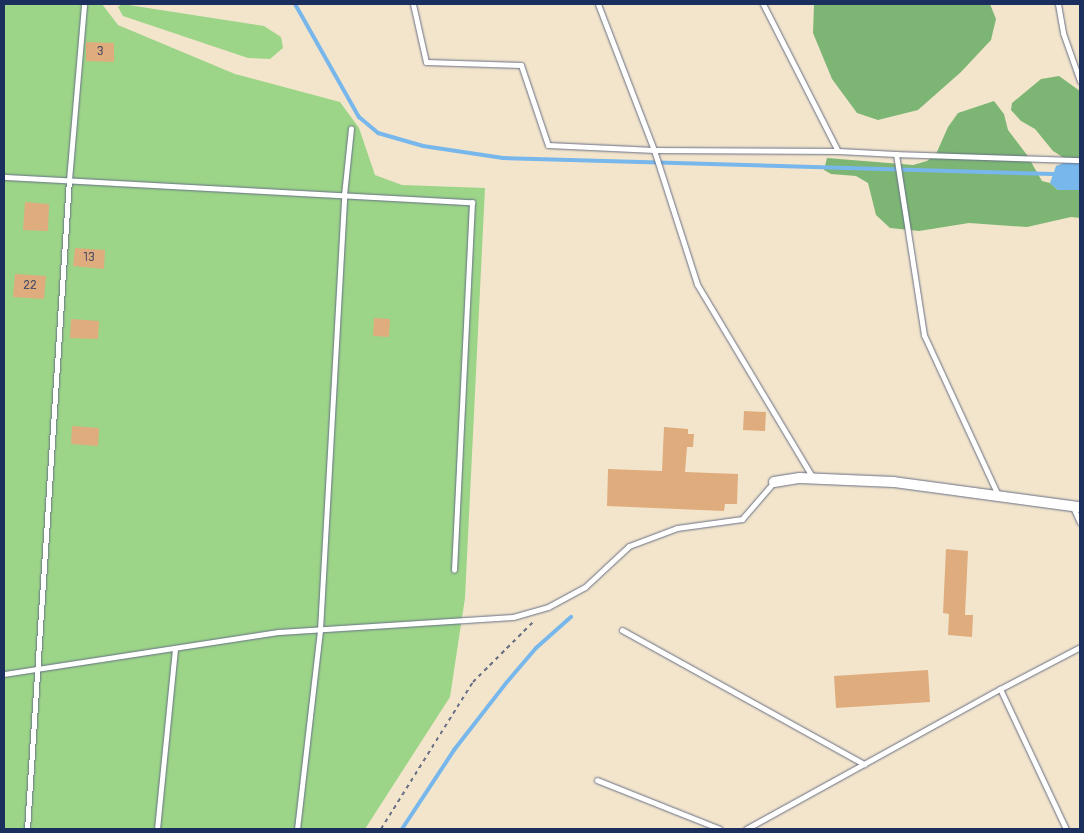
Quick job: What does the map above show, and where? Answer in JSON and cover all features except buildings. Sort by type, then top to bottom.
[{"type":"street","points":[[774,482],[813,479],[894,482],[998,494],[1076,506]]},
{"type":"lane","points":[[27,829],[69,180],[84,4]]},
{"type":"lane","points":[[413,4],[426,62],[521,65],[548,145],[654,150],[838,151],[1080,160]]},
{"type":"lane","points":[[598,4],[654,150],[697,284],[813,479]]},
{"type":"lane","points":[[763,4],[838,151]]},
{"type":"lane","points":[[1058,4],[1062,34],[1080,81]]},
{"type":"lane","points":[[297,829],[320,630],[344,195],[351,128]]},
{"type":"lane","points":[[896,154],[924,334],[998,494]]},
{"type":"lane","points":[[4,177],[472,202],[454,570]]},
{"type":"lane","points":[[4,674],[279,632],[513,617],[548,607],[585,586],[629,546],[677,528],[742,519],[774,482]]},
{"type":"lane","points":[[1076,506],[1080,523]]},
{"type":"lane","points":[[622,630],[864,764]]},
{"type":"lane","points":[[746,829],[1080,647]]},
{"type":"lane","points":[[157,829],[175,648]]},
{"type":"lane","points":[[1000,689],[1066,829]]},
{"type":"lane","points":[[597,780],[720,829]]},
{"type":"path","points":[[381,829],[473,682],[534,621]]},
{"type":"green space","points":[[4,4],[102,4],[118,25],[235,74],[340,102],[359,128],[375,175],[402,185],[485,188],[465,598],[450,697],[365,829],[4,829]]},
{"type":"green space","points":[[122,4],[264,26],[281,37],[283,48],[270,59],[248,58],[123,16],[118,7]]},
{"type":"green space","points":[[814,4],[990,4],[996,19],[991,40],[961,72],[918,110],[878,120],[857,113],[832,79],[813,33]]},
{"type":"green space","points":[[1059,76],[1080,91],[1080,163],[1069,161],[1053,151],[1035,129],[1021,121],[1011,110],[1012,103],[1041,79]]},
{"type":"green space","points":[[994,101],[1004,114],[1008,130],[1027,155],[1042,181],[1050,183],[1058,190],[1080,189],[1080,218],[1071,217],[1027,227],[969,223],[919,231],[890,228],[876,215],[868,183],[856,176],[831,174],[824,170],[827,158],[913,165],[927,161],[936,154],[948,127],[958,113]]},
{"type":"water","points":[[1069,161],[1080,163],[1080,190],[1058,190],[1050,183],[1056,166]]},
{"type":"waterway","points":[[295,4],[359,117],[378,133],[423,146],[503,158],[1053,174]]},
{"type":"waterway","points":[[402,829],[454,750],[507,682],[536,648],[571,617]]}]
